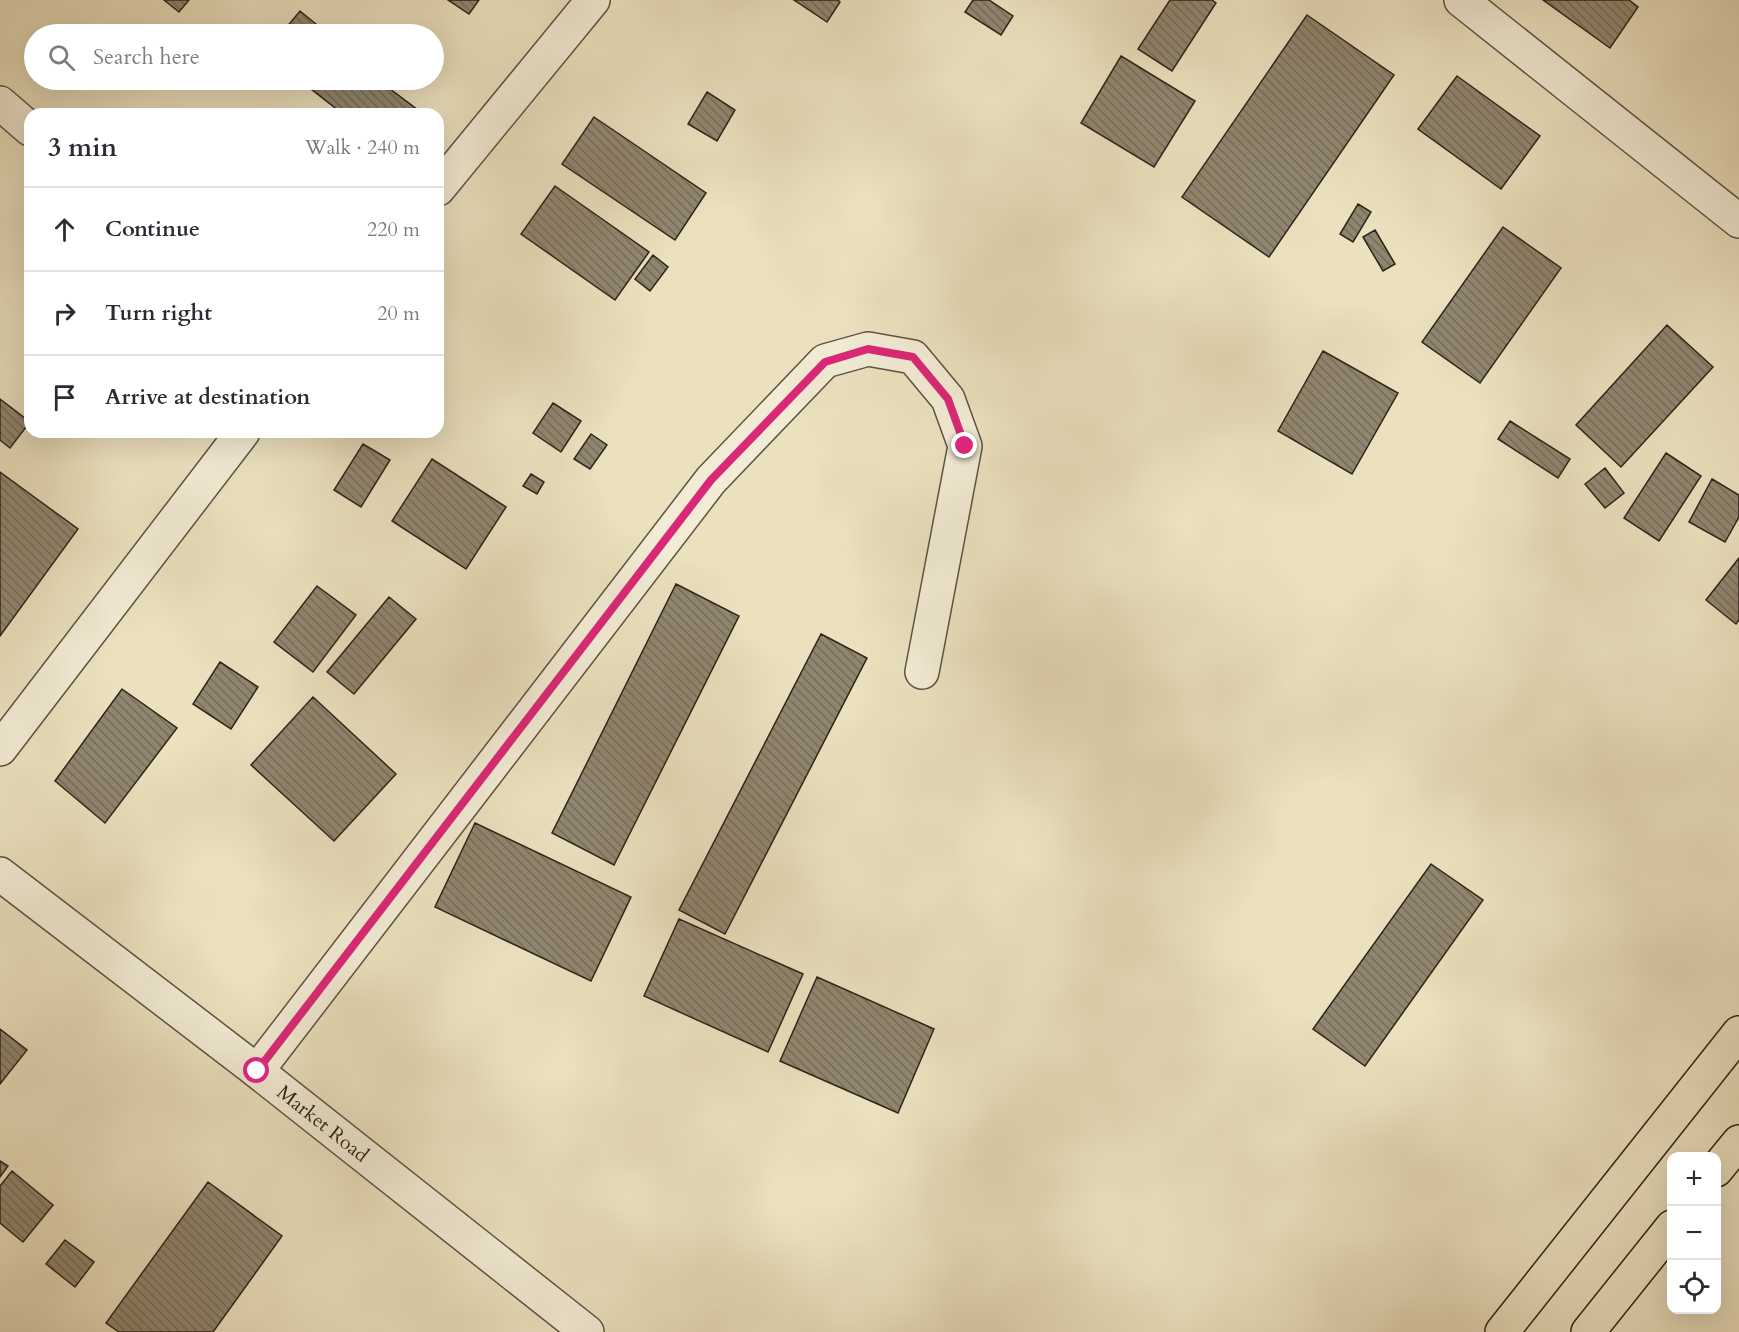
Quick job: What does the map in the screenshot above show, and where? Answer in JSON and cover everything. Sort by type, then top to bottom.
[{"type":"main road","points":[[1502,1332],[1739,1033]]},
{"type":"main road","points":[[1721,1164],[1739,1142]]},
{"type":"main road","points":[[1588,1332],[1667,1232]]},
{"type":"street","points":[[444,182],[593,0]]},
{"type":"street","points":[[1461,0],[1739,221]]},
{"type":"street","points":[[0,103],[24,124]]},
{"type":"street","points":[[257,1071],[711,480],[825,362],[868,349],[913,357],[948,399],[965,446],[922,672]]},
{"type":"street","points":[[0,749],[238,438]]},
{"type":"street","name":"Market Road","points":[[0,874],[257,1071],[587,1332]]},
{"type":"building","points":[[164,0],[189,0],[179,12]]},
{"type":"building","points":[[448,0],[479,0],[469,14]]},
{"type":"building","points":[[794,0],[838,0],[840,2],[827,22]]},
{"type":"building","points":[[973,0],[989,0],[1013,16],[1001,35],[965,12]]},
{"type":"building","points":[[1170,0],[1212,0],[1216,3],[1172,71],[1138,49]]},
{"type":"building","points":[[1543,0],[1629,0],[1638,7],[1610,48]]},
{"type":"building","points":[[300,11],[316,24],[289,24]]},
{"type":"building","points":[[1307,15],[1394,75],[1269,257],[1182,197]]},
{"type":"building","points":[[1121,56],[1195,101],[1154,167],[1081,123]]},
{"type":"building","points":[[1457,76],[1540,136],[1501,189],[1418,129]]},
{"type":"building","points":[[312,90],[391,90],[415,108],[335,108]]},
{"type":"building","points":[[707,92],[735,110],[717,141],[688,124]]},
{"type":"building","points":[[594,117],[706,193],[675,240],[562,164]]},
{"type":"building","points":[[555,186],[649,252],[615,300],[521,234]]},
{"type":"building","points":[[1358,204],[1371,212],[1353,242],[1340,234]]},
{"type":"building","points":[[1503,227],[1561,268],[1480,383],[1422,342]]},
{"type":"building","points":[[1375,230],[1395,264],[1383,271],[1363,237]]},
{"type":"building","points":[[653,255],[668,267],[650,291],[635,279]]},
{"type":"building","points":[[1667,325],[1713,367],[1621,467],[1576,425]]},
{"type":"building","points":[[1323,351],[1398,393],[1352,474],[1278,431]]},
{"type":"building","points":[[0,399],[24,417],[24,430],[10,448],[0,440]]},
{"type":"building","points":[[553,403],[581,421],[561,452],[533,433]]},
{"type":"building","points":[[1510,421],[1570,459],[1558,478],[1498,439]]},
{"type":"building","points":[[591,434],[607,445],[590,469],[574,459]]},
{"type":"building","points":[[363,444],[390,460],[361,507],[334,490]]},
{"type":"building","points":[[1666,453],[1701,476],[1659,541],[1624,518]]},
{"type":"building","points":[[432,459],[506,507],[466,569],[392,521]]},
{"type":"building","points":[[1605,468],[1624,493],[1605,508],[1585,484]]},
{"type":"building","points":[[0,472],[78,529],[0,636]]},
{"type":"building","points":[[531,474],[544,482],[537,494],[523,486]]},
{"type":"building","points":[[1712,479],[1739,495],[1739,517],[1725,542],[1689,522]]},
{"type":"building","points":[[1739,558],[1739,620],[1736,624],[1706,600]]},
{"type":"building","points":[[676,584],[739,616],[614,865],[552,833]]},
{"type":"building","points":[[317,586],[356,615],[313,672],[274,642]]},
{"type":"building","points":[[389,597],[416,619],[354,694],[327,672]]},
{"type":"building","points":[[821,634],[867,658],[725,934],[679,910]]},
{"type":"building","points":[[220,662],[258,687],[231,729],[193,704]]},
{"type":"building","points":[[122,689],[177,728],[105,823],[55,781]]},
{"type":"building","points":[[313,697],[396,774],[334,841],[251,765]]},
{"type":"building","points":[[475,823],[631,897],[591,981],[435,907]]},
{"type":"building","points":[[1431,864],[1483,900],[1365,1066],[1313,1029]]},
{"type":"building","points":[[679,919],[803,974],[768,1052],[644,996]]},
{"type":"building","points":[[817,977],[934,1029],[898,1113],[780,1061]]},
{"type":"building","points":[[0,1029],[27,1050],[0,1084]]},
{"type":"building","points":[[0,1161],[8,1166],[0,1177]]},
{"type":"building","points":[[12,1171],[53,1205],[23,1242],[0,1223],[0,1186]]},
{"type":"building","points":[[208,1182],[282,1236],[213,1332],[119,1332],[106,1323]]},
{"type":"building","points":[[65,1240],[94,1262],[75,1287],[46,1264]]},
{"type":"route","points":[[257,1071],[711,480],[825,362],[868,349],[913,357],[948,399],[965,446]]}]
